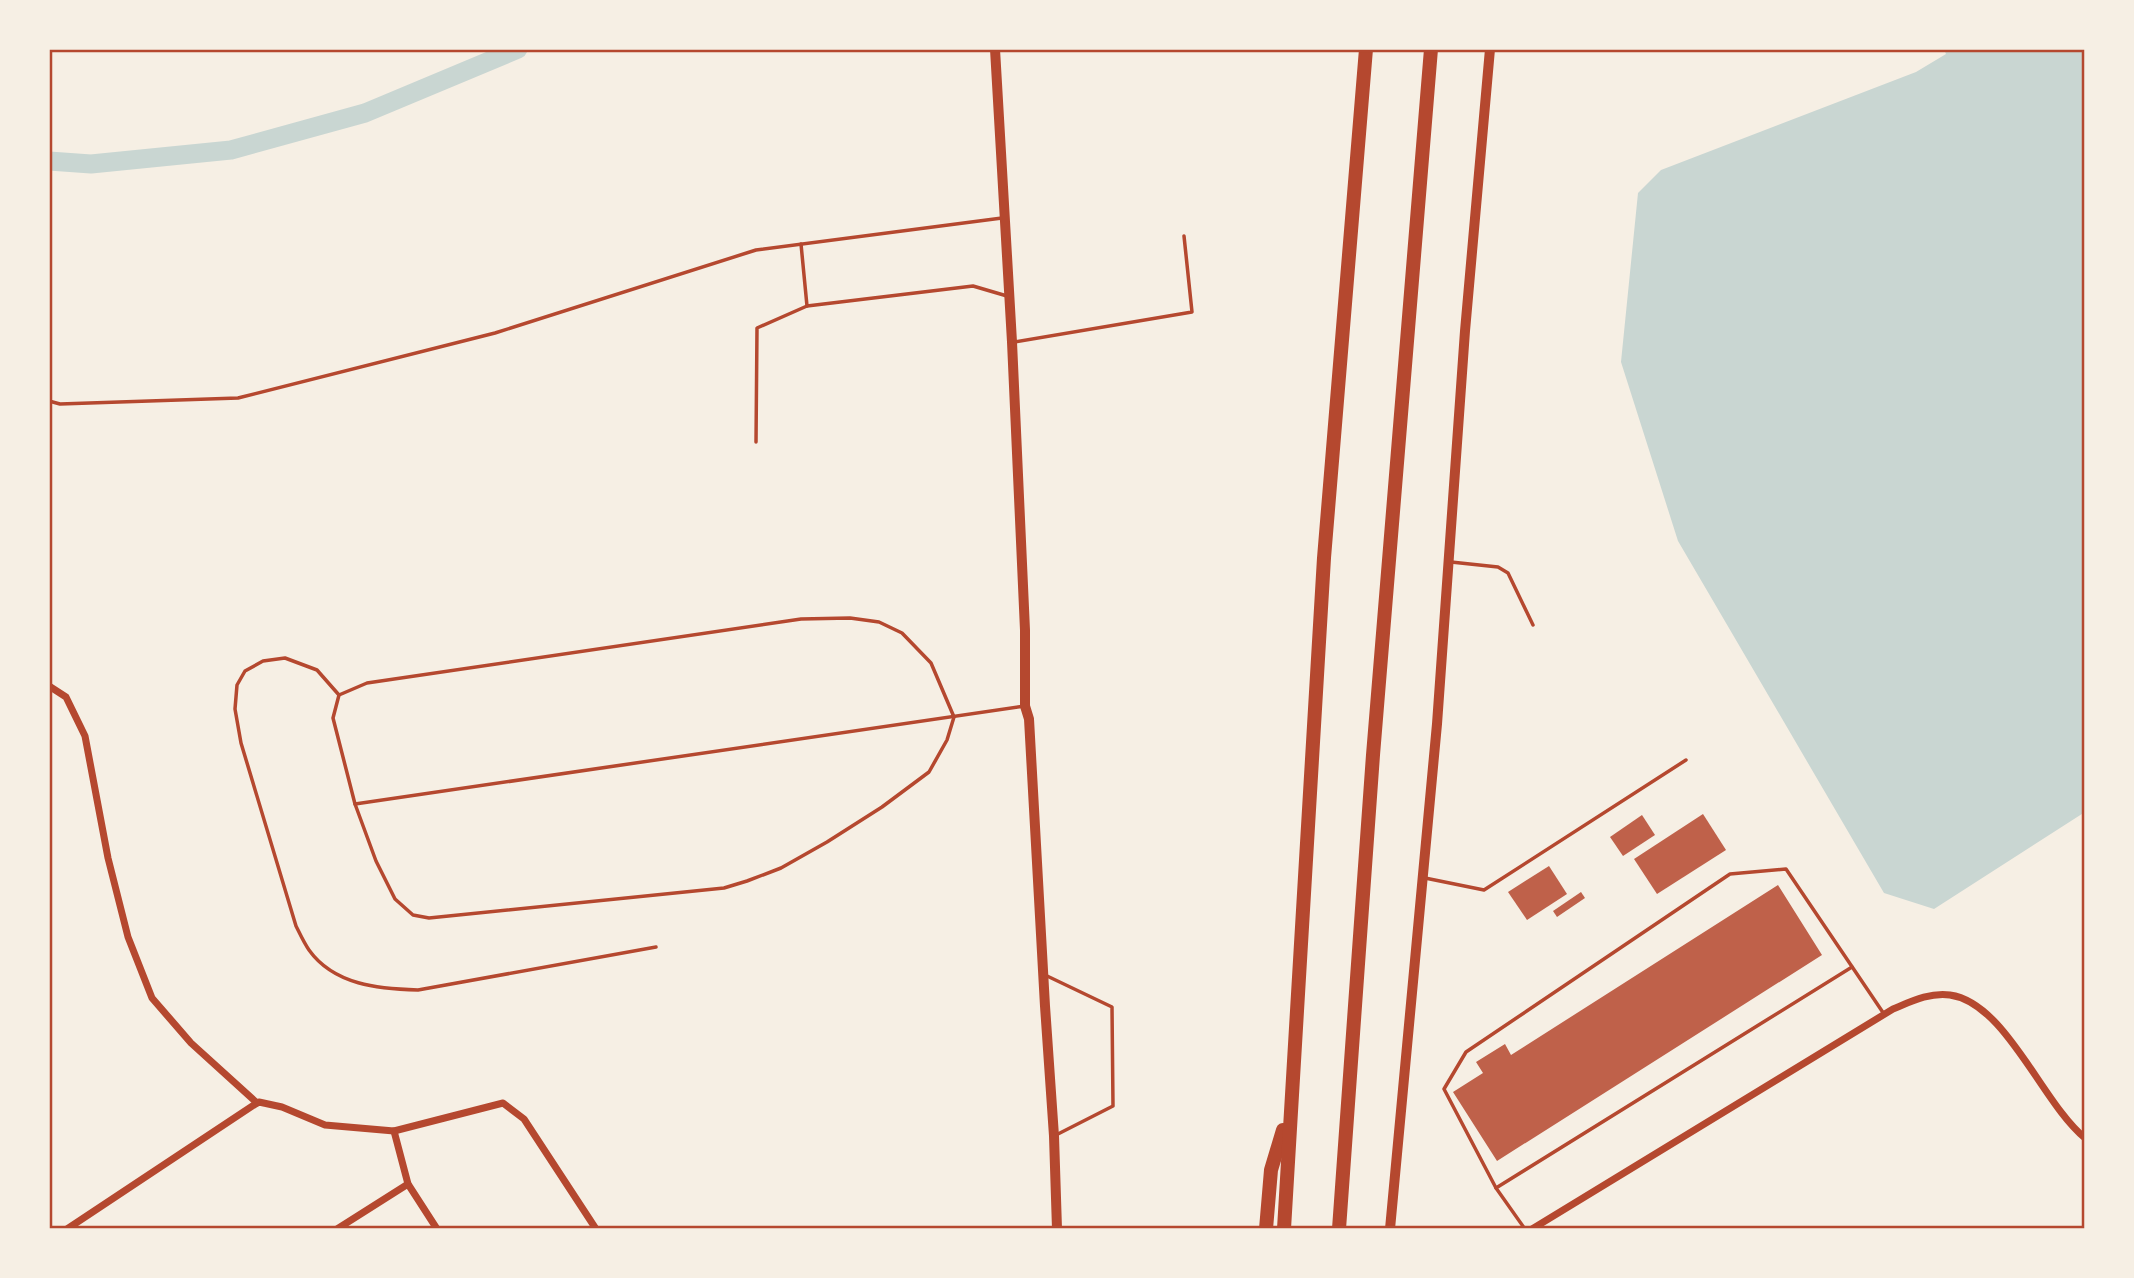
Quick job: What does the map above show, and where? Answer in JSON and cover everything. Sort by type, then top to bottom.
[{"type":"highway","points":[[1283,1229],[1324,558],[1366,49]]},
{"type":"highway","points":[[1339,1229],[1373,755],[1431,49]]},
{"type":"highway","points":[[1266,1229],[1271,1170],[1290,1109]]},
{"type":"highway","points":[[1343,1197],[1346,1229]]},
{"type":"street","points":[[995,49],[1012,342],[1025,630],[1025,706],[1029,719],[1055,1136],[1057,1229]]},
{"type":"street","points":[[1390,1229],[1437,724],[1466,317],[1490,49]]},
{"type":"street","points":[[49,686],[66,697],[85,736],[108,858],[128,937],[152,998],[191,1043],[257,1103]]},
{"type":"street","points":[[1535,1228],[1884,1014],[1923,997],[1950,995],[1974,1004],[1995,1022],[2013,1043],[2064,1117],[2085,1138]]},
{"type":"street","points":[[67,1229],[259,1102],[282,1107],[324,1125],[394,1131],[503,1102],[524,1119],[596,1229]]},
{"type":"street","points":[[394,1131],[408,1184],[437,1229]]},
{"type":"street","points":[[337,1229],[408,1184]]},
{"type":"lane","points":[[49,401],[60,404],[238,398],[495,332],[756,250],[1004,218]]},
{"type":"lane","points":[[1012,342],[1192,312],[1184,236]]},
{"type":"lane","points":[[801,244],[807,306]]},
{"type":"lane","points":[[756,442],[757,328],[807,306],[973,286],[1009,296]]},
{"type":"lane","points":[[1448,561],[1498,567],[1508,573],[1532,625]]},
{"type":"lane","points":[[850,618],[879,622],[902,633],[931,663],[954,717],[947,740],[929,772],[882,807],[781,868],[724,888],[429,918],[413,915],[395,899],[376,861],[355,804],[333,718],[339,695],[367,682],[800,619],[850,618]]},
{"type":"lane","points":[[339,695],[317,670],[285,658],[263,661],[245,671],[237,685],[235,709],[241,743],[296,926],[309,950],[323,965],[359,984],[387,990],[418,990],[656,947]]},
{"type":"lane","points":[[355,804],[1025,706]]},
{"type":"lane","points":[[1423,877],[1484,890],[1686,760]]},
{"type":"lane","points":[[1525,1229],[1496,1188],[1444,1089],[1466,1052],[1730,874],[1786,869],[1884,1014]]},
{"type":"lane","points":[[1496,1188],[1852,967]]},
{"type":"lane","points":[[1043,974],[1112,1007],[1113,1106],[1055,1136]]},
{"type":"shaded area","points":[[1944,49],[2085,49],[2085,812],[1934,909],[1884,893],[1678,541],[1621,362],[1638,193],[1661,170],[1916,72],[1946,54]]},
{"type":"building","points":[[1703,814],[1726,850],[1657,894],[1634,859]]},
{"type":"building","points":[[1642,815],[1655,835],[1623,856],[1610,837]]},
{"type":"building","points":[[1549,866],[1567,894],[1527,920],[1508,892]]},
{"type":"building","points":[[1778,885],[1822,955],[1497,1161],[1453,1092],[1483,1073],[1476,1062],[1505,1044],[1511,1055]]},
{"type":"building","points":[[1581,892],[1585,898],[1557,917],[1553,911]]},
{"type":"waterway","points":[[49,161],[91,164],[231,150],[365,113],[518,49]]}]
